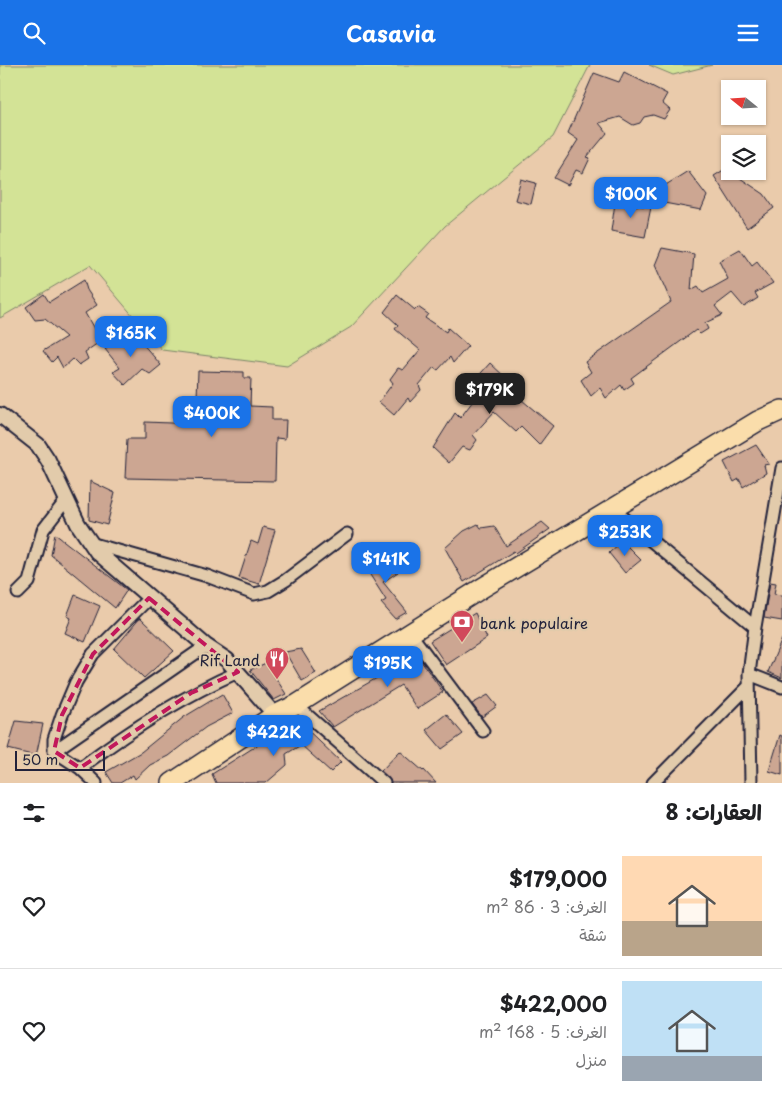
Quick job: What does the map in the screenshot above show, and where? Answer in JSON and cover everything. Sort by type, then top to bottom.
[{"type":"highway","points":[[758,421],[782,397]]},
{"type":"highway","points":[[172,783],[275,715],[296,705],[410,633],[758,421],[782,410]]},
{"type":"street","points":[[0,415],[38,445],[68,499],[78,524],[90,543],[121,574],[206,647],[227,660],[275,715]]},
{"type":"street","points":[[751,783],[749,674],[755,627],[782,468]]},
{"type":"street","points":[[18,593],[29,582],[43,530],[68,499]]},
{"type":"street","points":[[613,509],[755,627]]},
{"type":"street","points":[[90,543],[207,576],[254,594],[268,591],[286,580],[347,534]]},
{"type":"street","points":[[54,751],[54,739],[62,715],[76,682],[93,654],[149,598]]},
{"type":"street","points":[[410,633],[483,731]]},
{"type":"street","points":[[54,751],[206,647]]},
{"type":"street","points":[[80,768],[116,741],[192,693],[238,672]]},
{"type":"street","points":[[749,674],[782,687]]},
{"type":"street","points":[[653,783],[748,687]]},
{"type":"street","points":[[296,705],[332,740],[384,783]]},
{"type":"street","points":[[54,751],[80,768],[96,783]]},
{"type":"highlighted area","points":[[149,598],[238,672],[191,693],[80,768],[54,751],[62,715],[93,654]]},
{"type":"green space","points":[[0,65],[590,65],[553,137],[445,226],[351,327],[287,366],[162,350],[90,265],[0,318]]},
{"type":"green space","points":[[649,65],[712,65],[673,75]]},
{"type":"building","points":[[624,72],[667,94],[662,103],[670,110],[664,119],[653,115],[644,117],[640,123],[633,125],[620,117],[599,123],[607,133],[587,157],[590,158],[583,173],[576,170],[568,185],[554,178],[578,140],[568,133],[594,73],[619,82]]},
{"type":"building","points":[[688,171],[707,196],[701,210],[659,202],[661,188]]},
{"type":"building","points":[[721,172],[721,180],[743,180],[764,194],[774,208],[747,228],[714,176]]},
{"type":"building","points":[[521,179],[536,183],[531,204],[515,200]]},
{"type":"building","points":[[615,203],[651,207],[645,237],[611,231]]},
{"type":"building","points":[[662,248],[694,254],[691,290],[698,286],[703,293],[728,279],[719,261],[740,249],[752,266],[757,262],[773,283],[755,293],[758,298],[744,307],[732,293],[715,306],[722,315],[705,323],[708,329],[700,334],[696,330],[631,378],[634,383],[624,390],[621,385],[606,398],[600,388],[591,396],[581,380],[591,372],[585,362],[671,302],[655,265]]},
{"type":"building","points":[[84,280],[87,290],[97,305],[85,313],[101,341],[85,352],[88,359],[79,365],[73,359],[63,368],[57,357],[52,362],[43,351],[66,337],[45,319],[35,320],[26,307],[44,294],[49,302]]},
{"type":"building","points":[[397,295],[415,310],[418,307],[428,314],[425,318],[446,332],[448,328],[468,346],[453,363],[450,357],[438,370],[434,367],[419,385],[421,390],[410,402],[408,398],[394,415],[379,402],[393,383],[390,379],[398,368],[403,370],[420,350],[395,329],[398,325],[384,312]]},
{"type":"building","points":[[125,331],[134,345],[141,342],[161,365],[150,374],[142,369],[125,385],[113,372],[120,368],[105,349]]},
{"type":"building","points":[[490,363],[507,379],[504,385],[553,426],[539,445],[521,427],[516,432],[494,412],[473,435],[477,440],[470,450],[462,447],[449,463],[433,448],[455,413],[460,418],[473,401],[468,396],[478,385],[474,381]]},
{"type":"building","points":[[198,371],[244,372],[244,378],[251,378],[250,406],[272,407],[272,420],[286,420],[285,439],[276,438],[275,481],[125,478],[127,439],[145,439],[145,422],[196,424]]},
{"type":"building","points":[[756,445],[769,464],[764,465],[766,473],[743,487],[739,479],[734,482],[724,462]]},
{"type":"building","points":[[90,481],[115,493],[107,525],[89,520]]},
{"type":"building","points":[[542,522],[550,529],[516,553],[514,551],[464,582],[445,548],[464,531],[478,524],[481,528],[494,526],[506,546]]},
{"type":"building","points":[[263,527],[275,530],[259,584],[239,578],[251,541],[258,544]]},
{"type":"building","points":[[55,534],[127,590],[115,608],[51,555]]},
{"type":"building","points":[[622,541],[641,560],[625,573],[609,553]]},
{"type":"building","points":[[385,553],[398,572],[383,582],[407,612],[395,619],[381,603],[386,600],[365,567]]},
{"type":"building","points":[[770,582],[776,583],[774,594],[782,595],[782,621],[764,618]]},
{"type":"building","points":[[75,595],[100,606],[85,642],[65,633],[71,618],[67,616]]},
{"type":"building","points":[[475,613],[487,638],[446,665],[430,641]]},
{"type":"building","points":[[140,618],[174,651],[144,678],[114,649]]},
{"type":"building","points":[[782,639],[782,678],[768,672]]},
{"type":"building","points":[[411,647],[443,692],[417,709],[401,685],[333,727],[319,711],[391,670],[387,664]]},
{"type":"building","points":[[301,649],[316,673],[302,681],[285,652]]},
{"type":"building","points":[[266,663],[286,694],[274,700],[250,670]]},
{"type":"building","points":[[222,694],[233,713],[206,727],[168,756],[150,765],[135,779],[133,775],[120,783],[113,783],[106,772],[141,752],[184,717]]},
{"type":"building","points":[[488,695],[497,706],[482,717],[472,704]]},
{"type":"building","points":[[446,714],[463,734],[442,749],[426,730]]},
{"type":"building","points":[[297,720],[341,762],[331,772],[301,745],[286,754],[287,765],[266,783],[216,783],[212,774]]},
{"type":"building","points":[[16,721],[43,724],[36,756],[8,749]]},
{"type":"building","points":[[780,735],[782,736],[782,775],[769,771]]},
{"type":"building","points":[[400,751],[424,770],[436,783],[391,783],[381,771]]},
{"type":"place","name":"bank populaire","points":[[462,643]]},
{"type":"place","name":"Rif Land","points":[[277,680]]}]
